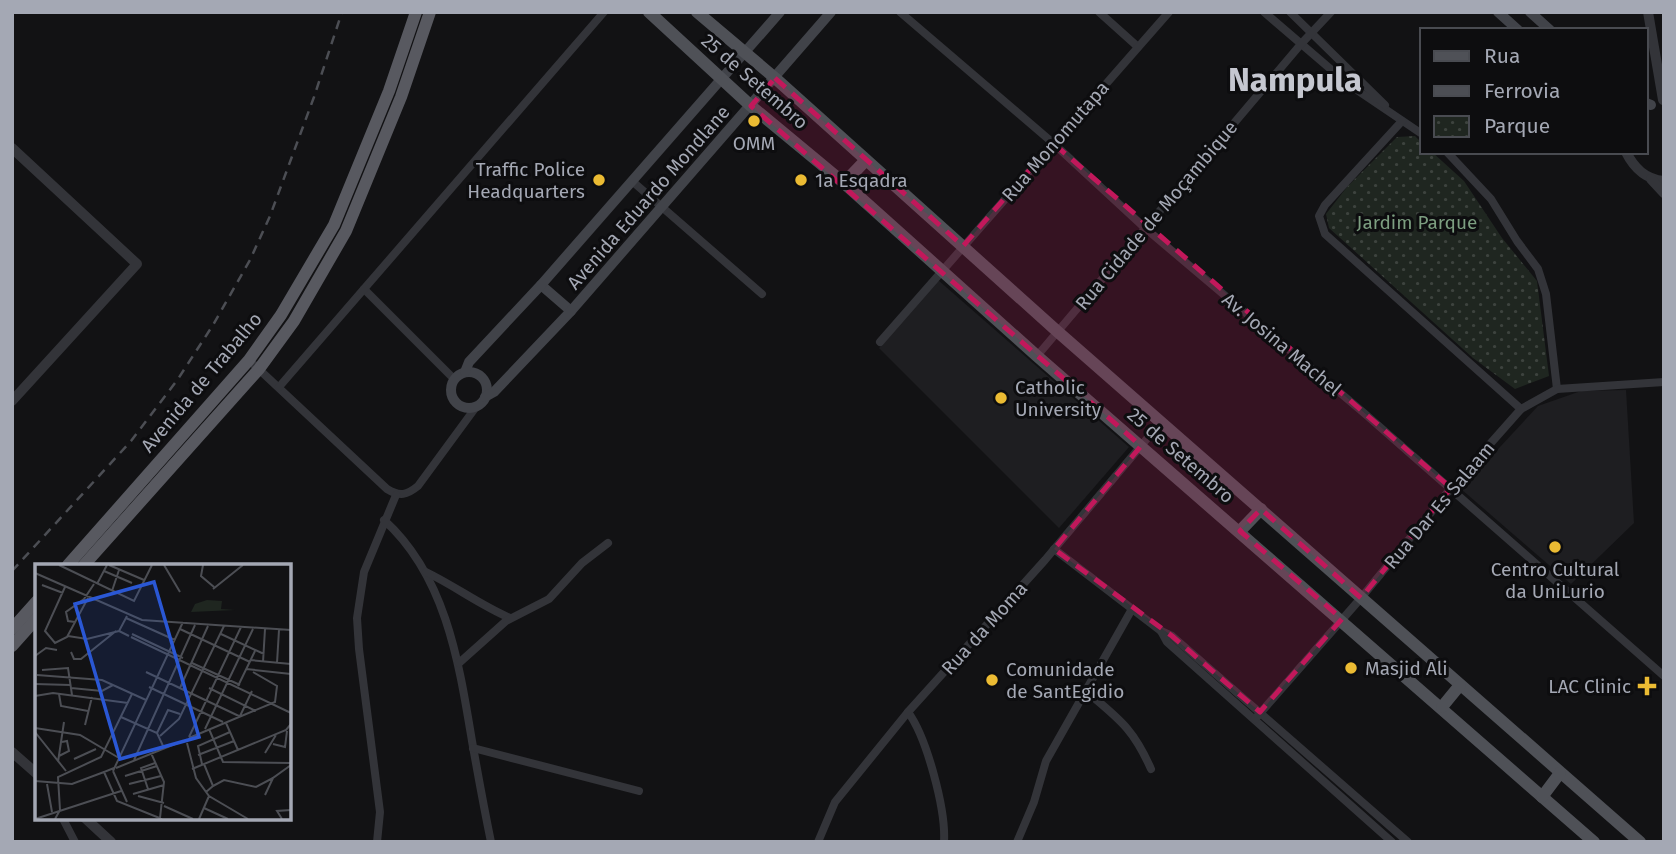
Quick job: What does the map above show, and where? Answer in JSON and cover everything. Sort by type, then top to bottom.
[{"type":"highway","name":"Avenida de Trabalho","points":[[69,564],[249,359],[340,228],[416,12]]},
{"type":"highway","name":"Avenida de Trabalho","points":[[85,564],[260,369],[294,321],[401,97],[430,12]]},
{"type":"highway","points":[[389,91],[401,97]]},
{"type":"highway","points":[[12,629],[35,603]]},
{"type":"highway","points":[[12,646],[35,620]]},
{"type":"main road","name":"25 de Setembro","points":[[649,12],[751,106],[845,183],[1037,356],[1342,619],[1594,842]]},
{"type":"main road","name":"25 de Setembro","points":[[697,12],[1640,842]]},
{"type":"main road","name":"Avenida Eduardo Mondlane","points":[[465,372],[469,362],[541,285],[780,12]]},
{"type":"main road","name":"Avenida Eduardo Mondlane","points":[[485,397],[494,393],[571,311],[831,12]]},
{"type":"main road","points":[[1498,12],[1516,28]]},
{"type":"main road","points":[[1530,12],[1546,28]]},
{"type":"main road","points":[[845,183],[866,160]]},
{"type":"main road","points":[[541,285],[571,311]]},
{"type":"main road","points":[[465,372],[474,372],[483,378],[487,389],[485,397],[475,407],[464,408],[455,402],[450,391],[454,379],[465,372]]},
{"type":"main road","points":[[1240,531],[1261,509]]},
{"type":"main road","points":[[1442,707],[1460,685]]},
{"type":"main road","points":[[1542,797],[1560,773]]},
{"type":"street","points":[[279,387],[604,12]]},
{"type":"street","name":"Av. Josina Machel","points":[[900,12],[1053,143],[1145,228],[1451,488],[1664,676]]},
{"type":"street","points":[[1098,12],[1138,47]]},
{"type":"street","name":"Rua Monomutapa","points":[[880,342],[1169,12]]},
{"type":"street","points":[[1264,12],[1348,84],[1420,133]]},
{"type":"street","points":[[1290,12],[1402,121]]},
{"type":"street","name":"Rua Cidade de Moçambique","points":[[1037,356],[1331,12]]},
{"type":"street","points":[[1648,12],[1663,100],[1648,105]]},
{"type":"street","points":[[1402,121],[1325,205],[1319,216],[1325,234],[1521,409]]},
{"type":"street","points":[[12,148],[137,264],[12,401]]},
{"type":"street","points":[[1449,154],[1491,199],[1538,269],[1548,304],[1557,389]]},
{"type":"street","points":[[1627,154],[1633,165],[1664,193]]},
{"type":"street","points":[[1651,179],[1664,181]]},
{"type":"street","points":[[632,181],[762,294]]},
{"type":"street","points":[[364,289],[454,379]]},
{"type":"street","points":[[249,359],[396,495],[409,494],[418,486],[475,407]]},
{"type":"street","name":"Rua Dar Es Salaam","points":[[1258,716],[1521,409],[1557,389],[1664,382]]},
{"type":"street","name":"Rua da Moma","points":[[818,842],[835,802],[908,712],[1054,549],[1161,422]]},
{"type":"street","points":[[377,842],[380,812],[357,618],[364,572],[396,495]]},
{"type":"street","points":[[384,520],[400,535],[426,572],[458,663],[491,842]]},
{"type":"street","points":[[458,663],[479,642],[510,618],[550,599],[582,563],[608,543]]},
{"type":"street","points":[[1054,549],[1161,631],[1167,642],[1192,658],[1408,842]]},
{"type":"street","points":[[426,572],[455,586],[480,605],[510,618]]},
{"type":"street","points":[[1017,842],[1034,802],[1046,761],[1132,609]]},
{"type":"street","points":[[1086,691],[1130,730],[1139,741],[1151,769]]},
{"type":"street","points":[[908,712],[916,722],[931,766],[945,827],[944,842]]},
{"type":"street","points":[[1258,716],[1392,842]]},
{"type":"street","points":[[473,748],[639,791]]},
{"type":"street","points":[[12,751],[35,772]]},
{"type":"street","points":[[63,819],[75,842]]},
{"type":"street","points":[[86,819],[111,842]]},
{"type":"highlighted area","points":[[775,78],[963,246],[1053,143],[1451,488],[1361,598],[1261,509],[1240,531],[1342,619],[1260,712],[1172,636],[1054,549],[1141,446],[751,106]]},
{"type":"shaded area","name":"Catholic University","points":[[938,280],[1129,447],[1059,528],[879,348]]},
{"type":"shaded area","points":[[1626,390],[1634,523],[1571,584],[1461,489],[1538,406],[1581,391]]},
{"type":"green space","name":"Jardim Parque","points":[[1415,136],[1420,141],[1420,154],[1434,154],[1464,181],[1502,238],[1537,281],[1549,376],[1515,389],[1473,358],[1329,228],[1326,214],[1347,187],[1397,137]]},
{"type":"railway","points":[[12,571],[131,441],[178,379],[213,325],[250,260],[270,216],[342,12]]},
{"type":"place","name":"OMM","points":[[754,121]]},
{"type":"place","name":"Traffic Police Headquarters","points":[[599,180]]},
{"type":"place","name":"1a Esqadra","points":[[801,180]]},
{"type":"place","name":"Catholic University","points":[[1001,398]]},
{"type":"place","name":"Centro Cultural da UniLurio","points":[[1555,547]]},
{"type":"place","name":"Masjid Ali","points":[[1351,668]]},
{"type":"place","name":"Comunidade de SantEgidio","points":[[992,680]]},
{"type":"place","name":"LAC Clinic","points":[[1647,686]]},
{"type":"district","name":"Nampula","points":[[1295,79]]}]
